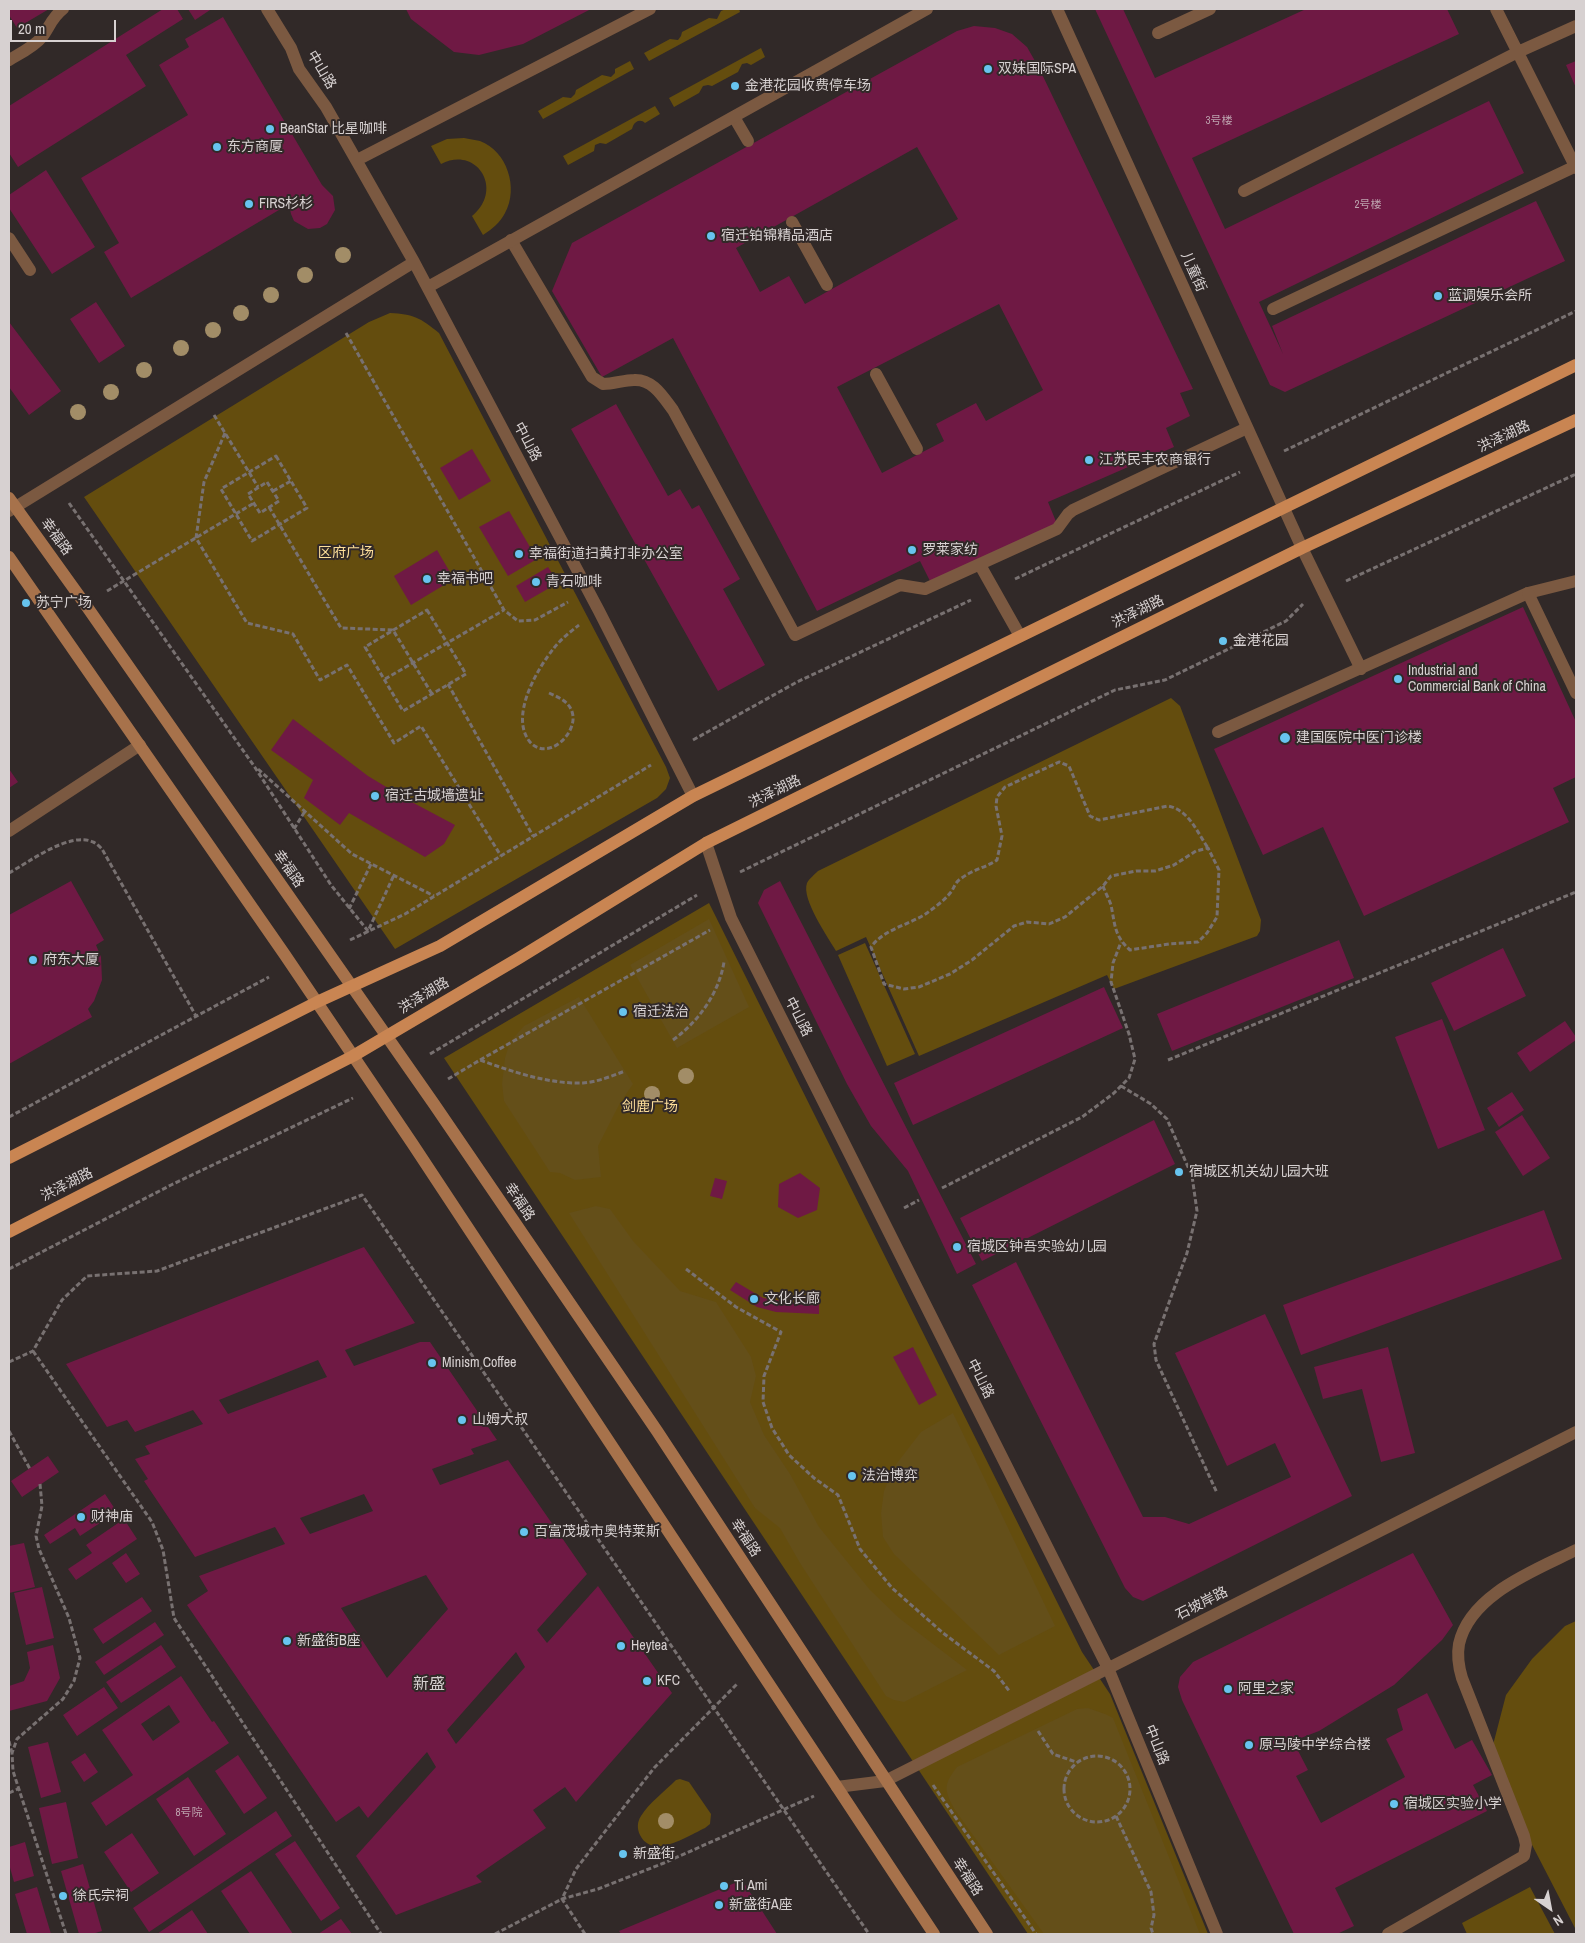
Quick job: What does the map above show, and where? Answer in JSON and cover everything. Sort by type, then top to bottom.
[{"type":"main road","points":[[9,1158],[317,1002],[440,946],[693,796],[1576,366]]},
{"type":"main road","name":"洪泽湖路","points":[[9,1232],[353,1056],[519,958],[706,843],[1302,548],[1576,420]]},
{"type":"main road","name":"幸福路","points":[[11,505],[85,604],[426,1092],[657,1431],[987,1934]]},
{"type":"main road","points":[[9,556],[429,1167],[934,1934]]},
{"type":"street","points":[[9,60],[42,37],[50,22],[63,9]]},
{"type":"street","name":"中山路","points":[[267,9],[291,48],[299,69],[326,107],[428,287],[599,611],[693,796]]},
{"type":"street","points":[[357,160],[650,9]]},
{"type":"street","points":[[428,287],[927,9]]},
{"type":"street","name":"儿童街","points":[[1057,9],[1302,548],[1361,669]]},
{"type":"street","points":[[1158,33],[1210,9]]},
{"type":"street","points":[[1273,309],[1576,167],[1496,9]]},
{"type":"street","points":[[1244,191],[1518,52],[1576,26]]},
{"type":"street","points":[[734,117],[748,141]]},
{"type":"street","points":[[792,222],[827,285]]},
{"type":"street","points":[[9,238],[30,270]]},
{"type":"street","points":[[511,240],[592,377],[603,384],[635,380],[645,381],[653,386],[673,410],[795,635],[900,585],[925,589],[1057,529],[1073,510],[1247,428]]},
{"type":"street","points":[[11,505],[55,483],[414,262]]},
{"type":"street","points":[[876,374],[917,449]]},
{"type":"street","points":[[980,564],[1020,636]]},
{"type":"street","points":[[1218,732],[1528,593],[1576,581]]},
{"type":"street","points":[[1528,593],[1576,693]]},
{"type":"street","points":[[9,831],[140,745]]},
{"type":"street","name":"中山路","points":[[706,843],[731,918],[1108,1668],[1217,1934]]},
{"type":"street","name":"石坡岸路","points":[[836,1787],[885,1781],[1576,1432]]},
{"type":"street","points":[[1388,1934],[1524,1856],[1526,1845],[1524,1836],[1462,1678],[1459,1664],[1459,1644],[1468,1624],[1491,1596],[1514,1581],[1576,1550]]},
{"type":"path","points":[[333,311],[504,610],[518,621],[534,620],[588,591]]},
{"type":"path","points":[[326,950],[405,914],[435,897],[671,753],[797,682],[1576,311]]},
{"type":"path","points":[[201,393],[258,488]]},
{"type":"path","points":[[226,434],[204,482],[196,538],[247,622],[293,634],[320,680],[346,665],[394,743],[421,726],[501,856]]},
{"type":"path","points":[[276,456],[291,481],[307,508],[252,541],[222,489],[276,456]]},
{"type":"path","points":[[408,1067],[719,882],[1115,690],[1164,680],[1286,621],[1311,596],[1576,474]]},
{"type":"path","points":[[273,491],[291,481]]},
{"type":"path","points":[[267,482],[279,501],[260,513],[248,494],[258,488],[267,482]]},
{"type":"path","points":[[55,483],[254,766],[331,885],[368,931]]},
{"type":"path","points":[[85,604],[254,503]]},
{"type":"path","points":[[269,507],[341,628],[393,630]]},
{"type":"path","points":[[427,610],[466,674],[403,711],[365,647],[393,630],[427,610]]},
{"type":"path","points":[[384,679],[504,610]]},
{"type":"path","points":[[549,693],[563,699],[569,706],[573,724],[568,734],[560,743],[549,748],[539,748],[530,743],[522,727],[522,714],[527,696],[536,676],[554,648],[566,635],[599,611]]},
{"type":"path","points":[[393,630],[432,694]]},
{"type":"path","points":[[448,684],[533,837]]},
{"type":"path","points":[[1103,886],[1110,905],[1113,923],[1121,942],[1130,950],[1198,942],[1207,933],[1217,917],[1219,870],[1208,848],[1186,814],[1177,808],[1168,806],[1099,820],[1090,816],[1069,766],[1059,762],[1004,788],[997,796],[996,806],[1002,836],[997,860],[988,866],[970,871],[957,881],[951,892],[940,904],[877,939],[871,947],[884,984],[904,989],[919,987],[972,960],[1014,926],[1027,922],[1049,924],[1065,917],[1103,886],[1111,876],[1136,871],[1155,872],[1174,864],[1196,851],[1208,848]]},
{"type":"path","points":[[254,766],[352,854],[435,897]]},
{"type":"path","points":[[294,829],[305,811]]},
{"type":"path","points":[[9,873],[58,845],[70,841],[93,842],[102,849],[196,1016]]},
{"type":"path","points":[[349,909],[371,864]]},
{"type":"path","points":[[368,931],[394,875]]},
{"type":"path","points":[[1168,1060],[1576,892]]},
{"type":"path","points":[[426,1092],[731,918]]},
{"type":"path","points":[[942,1188],[1082,1116],[1114,1094],[1129,1078],[1135,1059],[1129,1034],[1111,982],[1113,963],[1121,942]]},
{"type":"path","points":[[673,1040],[700,1015],[715,994],[725,960]]},
{"type":"path","points":[[9,1117],[292,966]]},
{"type":"path","points":[[480,1060],[513,1072],[545,1080],[584,1083],[625,1071]]},
{"type":"path","points":[[1121,1086],[1151,1104],[1167,1119],[1192,1176],[1196,1211],[1187,1253],[1154,1344],[1156,1360],[1163,1379],[1217,1493]]},
{"type":"path","points":[[9,1270],[171,1185],[374,1088]]},
{"type":"path","points":[[9,1362],[33,1351],[62,1300],[87,1276],[157,1271],[362,1195],[869,1934]]},
{"type":"path","points":[[686,1269],[736,1307],[781,1332],[764,1376],[763,1402],[772,1428],[789,1455],[814,1478],[838,1495],[860,1549],[892,1588],[943,1634],[994,1671],[1024,1710],[1053,1754],[1076,1762]]},
{"type":"path","points":[[33,1351],[152,1522],[163,1550],[174,1618],[381,1934]]},
{"type":"path","points":[[9,1431],[30,1469]]},
{"type":"path","points":[[12,1753],[17,1739],[63,1699],[74,1681],[80,1658],[69,1618],[36,1536],[42,1506],[40,1484]]},
{"type":"path","points":[[562,1898],[576,1869],[654,1768],[756,1664]]},
{"type":"path","points":[[9,1741],[12,1753],[12,1771],[66,1934]]},
{"type":"path","points":[[1096,1755],[1106,1757],[1124,1769],[1129,1778],[1131,1789],[1129,1800],[1124,1809],[1116,1816],[1106,1822],[1094,1823],[1083,1820],[1074,1814],[1067,1804],[1064,1794],[1064,1782],[1076,1762],[1096,1755]]},
{"type":"path","points":[[919,1764],[1036,1934]]},
{"type":"path","points":[[494,1934],[562,1898],[598,1889],[664,1863],[836,1787]]},
{"type":"path","points":[[9,1793],[18,1789]]},
{"type":"path","points":[[1116,1816],[1151,1892],[1154,1915],[1151,1928],[1154,1934]]},
{"type":"path","points":[[562,1898],[585,1934]]},
{"type":"green space","points":[[739,9],[740,12],[649,61],[644,53],[670,39],[678,40],[682,32],[709,18],[717,19],[721,11]]},
{"type":"green space","points":[[761,48],[765,57],[751,65],[747,63],[742,64],[738,72],[712,86],[703,86],[699,93],[674,107],[669,98]]},
{"type":"green space","points":[[630,61],[634,69],[543,119],[538,111],[563,97],[571,98],[576,90],[602,75],[611,77],[615,73],[615,69]]},
{"type":"green space","points":[[655,106],[660,114],[645,123],[642,121],[637,122],[632,129],[606,144],[600,143],[595,145],[594,151],[568,165],[563,156]]},
{"type":"green space","points":[[464,138],[480,141],[489,146],[497,153],[508,171],[511,193],[509,203],[501,220],[483,235],[472,216],[482,205],[486,194],[486,183],[482,173],[475,165],[465,160],[454,160],[441,164],[431,146],[447,139]]},
{"type":"green space","name":"区府广场","points":[[390,313],[405,314],[416,318],[439,333],[666,767],[670,778],[666,789],[657,798],[395,949],[84,497],[369,322]]},
{"type":"green space","points":[[1171,698],[1180,706],[1261,920],[1260,931],[1257,936],[1114,989],[1107,975],[919,1056],[866,937],[836,951],[811,908],[806,890],[808,881],[818,871]]},
{"type":"green space","name":"剑鹿广场","points":[[709,903],[1082,1652],[1110,1694],[1208,1934],[1028,1934],[444,1058]]},
{"type":"green space","points":[[865,943],[915,1054],[887,1066],[838,955]]},
{"type":"green space","points":[[1576,1621],[1576,1930],[1498,1779],[1493,1745],[1506,1695],[1532,1659],[1565,1626]]},
{"type":"green space","points":[[680,1779],[689,1782],[711,1814],[710,1824],[671,1844],[653,1846],[640,1835],[638,1823],[640,1818],[652,1802],[676,1780]]},
{"type":"green space","points":[[1530,1887],[1555,1934],[1467,1934],[1462,1923]]},
{"type":"shaded area","points":[[709,919],[749,1007],[677,1048],[630,965]]},
{"type":"shaded area","points":[[579,997],[633,1084],[620,1103],[598,1146],[601,1177],[575,1180],[560,1173],[550,1172],[504,1101],[502,1084],[505,1058],[510,1042],[524,1026]]},
{"type":"shaded area","points":[[596,1206],[610,1209],[633,1241],[680,1291],[716,1302],[751,1357],[756,1376],[750,1402],[764,1435],[790,1474],[819,1527],[870,1590],[899,1618],[967,1670],[904,1702],[886,1696],[800,1563],[780,1528],[755,1508],[569,1213]]},
{"type":"shaded area","points":[[953,1413],[1055,1626],[999,1655],[894,1554],[883,1537],[881,1513],[884,1491],[894,1467],[921,1432]]},
{"type":"shaded area","points":[[1088,1708],[1113,1718],[1200,1934],[1044,1934],[951,1803],[947,1792],[947,1783],[957,1767],[1077,1709]]},
{"type":"building","points":[[9,9],[49,9],[17,28],[9,15]]},
{"type":"building","points":[[163,9],[177,9],[183,19],[126,55],[146,86],[18,167],[9,153],[9,106]]},
{"type":"building","points":[[188,9],[209,9],[210,10],[195,20]]},
{"type":"building","points":[[406,9],[591,9],[523,44],[479,55],[454,52],[411,19]]},
{"type":"building","points":[[1095,9],[1123,9],[1155,78],[1306,9],[1447,9],[1459,34],[1192,158],[1225,229],[1489,101],[1524,173],[1259,302],[1283,354],[1272,326],[1536,201],[1565,261],[1285,392],[1270,385]]},
{"type":"building","name":"东方商厦","points":[[223,17],[322,185],[333,196],[335,210],[327,224],[320,228],[308,229],[294,221],[289,204],[131,298],[104,252],[119,243],[81,178],[188,115],[159,65],[189,47],[185,39]]},
{"type":"building","points":[[974,26],[995,28],[1012,34],[1027,47],[1039,68],[1193,389],[1180,393],[1190,416],[1166,428],[1174,447],[1048,502],[1057,524],[931,583],[920,561],[817,611],[673,338],[602,377],[552,291],[572,243],[957,31]],"holes":[[[917,147],[958,219],[805,304],[789,276],[760,292],[736,248]],[[999,304],[1043,390],[986,421],[976,403],[936,424],[944,441],[882,473],[837,387]]]},
{"type":"building","points":[[1576,61],[1576,88],[1566,65]]},
{"type":"building","points":[[46,170],[95,247],[52,274],[9,208],[9,195]]},
{"type":"building","points":[[96,302],[125,346],[99,363],[70,319]]},
{"type":"building","points":[[9,322],[61,391],[29,415],[9,387]]},
{"type":"building","points":[[616,404],[668,496],[680,489],[692,509],[699,505],[740,579],[723,589],[765,665],[718,691],[571,429]]},
{"type":"building","points":[[472,449],[491,481],[459,500],[440,468]]},
{"type":"building","points":[[509,511],[537,559],[508,576],[479,527]]},
{"type":"building","points":[[437,550],[454,579],[411,605],[394,576]]},
{"type":"building","points":[[548,567],[558,583],[525,602],[516,586]]},
{"type":"building","points":[[1523,607],[1576,722],[1576,777],[1553,788],[1569,822],[1364,916],[1323,827],[1263,855],[1214,749]]},
{"type":"building","points":[[293,719],[368,776],[455,825],[444,844],[425,857],[349,813],[340,825],[304,798],[313,780],[271,750]]},
{"type":"building","points":[[9,769],[18,782],[9,788]]},
{"type":"building","points":[[71,881],[104,940],[96,945],[101,957],[102,980],[94,1001],[88,1009],[92,1017],[9,1064],[9,915]]},
{"type":"building","points":[[780,881],[976,1264],[957,1274],[908,1171],[871,1126],[847,1084],[758,903],[764,890]]},
{"type":"building","points":[[1339,940],[1354,978],[1172,1051],[1157,1014]]},
{"type":"building","points":[[1503,948],[1526,996],[1454,1031],[1431,983]]},
{"type":"building","points":[[1104,987],[1123,1028],[913,1125],[894,1083]]},
{"type":"building","points":[[1442,1019],[1485,1130],[1438,1149],[1395,1037]]},
{"type":"building","points":[[1565,1021],[1576,1037],[1576,1040],[1530,1072],[1517,1053]]},
{"type":"building","points":[[1512,1092],[1524,1110],[1499,1127],[1487,1108]]},
{"type":"building","points":[[1522,1115],[1550,1158],[1523,1176],[1495,1132]]},
{"type":"building","points":[[1154,1120],[1175,1164],[982,1261],[960,1218]]},
{"type":"building","points":[[800,1173],[820,1188],[817,1210],[798,1218],[778,1207],[779,1184]]},
{"type":"building","points":[[715,1178],[727,1181],[722,1199],[710,1196]]},
{"type":"building","points":[[1544,1210],[1562,1259],[1301,1355],[1283,1305]]},
{"type":"building","points":[[364,1247],[415,1323],[345,1350],[354,1366],[420,1342],[430,1342],[497,1440],[471,1449],[474,1454],[432,1469],[440,1485],[508,1460],[587,1574],[537,1630],[547,1643],[598,1586],[672,1693],[576,1802],[565,1787],[533,1810],[546,1828],[476,1876],[482,1882],[396,1915],[356,1856],[436,1767],[427,1752],[368,1818],[359,1806],[336,1822],[187,1605],[208,1591],[199,1576],[285,1544],[275,1527],[195,1557],[144,1481],[148,1479],[135,1459],[150,1454],[145,1446],[203,1424],[193,1410],[135,1432],[127,1420],[107,1427],[66,1364]],"holes":[[[318,1360],[327,1377],[228,1414],[219,1400]],[[364,1494],[373,1511],[310,1534],[300,1518]],[[426,1575],[448,1609],[387,1678],[341,1608]],[[516,1652],[525,1667],[456,1744],[447,1730]]]},
{"type":"building","points":[[1016,1262],[1143,1517],[1165,1517],[1189,1524],[1291,1477],[1275,1443],[1227,1466],[1175,1353],[1265,1314],[1352,1496],[1143,1601],[1133,1597],[1125,1588],[972,1285]]},
{"type":"building","name":"文化长廊","points":[[736,1282],[763,1298],[795,1303],[819,1304],[819,1314],[776,1312],[757,1307],[730,1290]]},
{"type":"building","points":[[913,1347],[937,1395],[919,1405],[893,1357]]},
{"type":"building","points":[[1388,1347],[1415,1453],[1381,1462],[1362,1389],[1323,1399],[1314,1367]]},
{"type":"building","points":[[48,1456],[59,1472],[22,1497],[11,1481]]},
{"type":"building","points":[[105,1494],[117,1512],[80,1536],[75,1528],[50,1544],[44,1535]]},
{"type":"building","points":[[124,1519],[137,1539],[76,1580],[68,1569],[92,1553],[86,1545]]},
{"type":"building","points":[[24,1543],[35,1587],[9,1593],[9,1546]]},
{"type":"building","points":[[126,1553],[140,1574],[126,1583],[112,1563]]},
{"type":"building","name":"原马陵中学综合楼","points":[[1413,1553],[1453,1625],[1442,1640],[1394,1685],[1319,1731],[1293,1741],[1308,1770],[1296,1776],[1321,1823],[1405,1777],[1386,1739],[1403,1730],[1397,1709],[1427,1693],[1455,1749],[1472,1740],[1492,1775],[1473,1785],[1487,1811],[1335,1888],[1354,1926],[1337,1934],[1294,1934],[1182,1700],[1178,1687],[1180,1677],[1193,1662]]},
{"type":"building","points":[[42,1587],[54,1638],[26,1645],[14,1593]]},
{"type":"building","points":[[142,1597],[152,1611],[103,1644],[93,1629]]},
{"type":"building","points":[[155,1622],[164,1635],[104,1675],[95,1662]]},
{"type":"building","points":[[53,1645],[60,1678],[47,1701],[9,1711],[9,1686],[24,1681],[30,1668],[27,1652]]},
{"type":"building","points":[[161,1645],[176,1667],[121,1703],[106,1682]]},
{"type":"building","points":[[181,1676],[212,1722],[214,1721],[229,1743],[106,1826],[91,1803],[133,1775],[102,1730]],"holes":[[[169,1705],[180,1722],[153,1741],[141,1724]]]},
{"type":"building","points":[[104,1687],[118,1708],[77,1736],[63,1715]]},
{"type":"building","points":[[48,1742],[61,1792],[41,1798],[28,1747]]},
{"type":"building","points":[[85,1753],[98,1772],[84,1782],[71,1762]]},
{"type":"building","points":[[238,1755],[267,1798],[244,1814],[215,1771]]},
{"type":"building","points":[[188,1777],[226,1834],[194,1856],[156,1799]]},
{"type":"building","points":[[66,1802],[78,1858],[52,1864],[39,1808]]},
{"type":"building","points":[[276,1811],[292,1836],[149,1932],[133,1908]]},
{"type":"building","points":[[132,1833],[159,1873],[131,1892],[104,1852]]},
{"type":"building","points":[[295,1841],[340,1908],[321,1921],[275,1854]]},
{"type":"building","points":[[25,1842],[34,1876],[14,1882],[9,1864],[9,1847]]},
{"type":"building","points":[[83,1864],[102,1931],[92,1934],[79,1934],[61,1871]]},
{"type":"building","points":[[251,1871],[293,1934],[250,1934],[221,1891]]},
{"type":"building","name":"新盛街A座","points":[[742,1880],[777,1934],[621,1934],[619,1931]]},
{"type":"building","points":[[37,1887],[51,1934],[27,1934],[15,1894]]},
{"type":"building","points":[[192,1910],[208,1934],[157,1934]]},
{"type":"building","points":[[341,1919],[352,1934],[318,1934]]},
{"type":"place","name":"双妹国际SPA","points":[[988,69]]},
{"type":"place","name":"金港花园收费停车场","points":[[735,86]]},
{"type":"place","name":"BeanStar 比星咖啡","points":[[270,129]]},
{"type":"place","name":"东方商厦","points":[[217,147]]},
{"type":"place","name":"FIRS杉杉","points":[[249,204]]},
{"type":"place","name":"宿迁铂锦精品酒店","points":[[711,236]]},
{"type":"place","name":"蓝调娱乐会所","points":[[1438,296]]},
{"type":"place","name":"江苏民丰农商银行","points":[[1089,460]]},
{"type":"place","name":"罗莱家纺","points":[[912,550]]},
{"type":"place","name":"幸福街道扫黄打非办公室","points":[[519,554]]},
{"type":"place","name":"幸福书吧","points":[[427,579]]},
{"type":"place","name":"青石咖啡","points":[[536,582]]},
{"type":"place","name":"苏宁广场","points":[[26,603]]},
{"type":"place","name":"金港花园","points":[[1223,641]]},
{"type":"place","name":"Industrial and Commercial Bank of China","points":[[1398,679]]},
{"type":"place","name":"建国医院中医门诊楼","points":[[1285,738]]},
{"type":"place","name":"宿迁古城墙遗址","points":[[375,796]]},
{"type":"place","name":"府东大厦","points":[[33,960]]},
{"type":"place","name":"宿迁法治","points":[[623,1012]]},
{"type":"place","name":"宿城区机关幼儿园大班","points":[[1179,1172]]},
{"type":"place","name":"宿城区钟吾实验幼儿园","points":[[957,1247]]},
{"type":"place","name":"文化长廊","points":[[754,1299]]},
{"type":"place","name":"Minism Coffee","points":[[432,1363]]},
{"type":"place","name":"山姆大叔","points":[[462,1420]]},
{"type":"place","name":"法治博弈","points":[[852,1476]]},
{"type":"place","name":"财神庙","points":[[81,1517]]},
{"type":"place","name":"百富茂城市奥特莱斯","points":[[524,1532]]},
{"type":"place","name":"新盛街B座","points":[[287,1641]]},
{"type":"place","name":"Heytea","points":[[621,1646]]},
{"type":"place","name":"KFC","points":[[647,1681]]},
{"type":"place","name":"阿里之家","points":[[1228,1689]]},
{"type":"place","name":"原马陵中学综合楼","points":[[1249,1745]]},
{"type":"place","name":"宿城区实验小学","points":[[1394,1804]]},
{"type":"place","name":"新盛街","points":[[623,1854]]},
{"type":"place","name":"Ti Ami","points":[[724,1886]]},
{"type":"place","name":"徐氏宗祠","points":[[63,1896]]},
{"type":"place","name":"新盛街A座","points":[[719,1905]]},
{"type":"district","name":"新盛","points":[[429,1685]]}]
